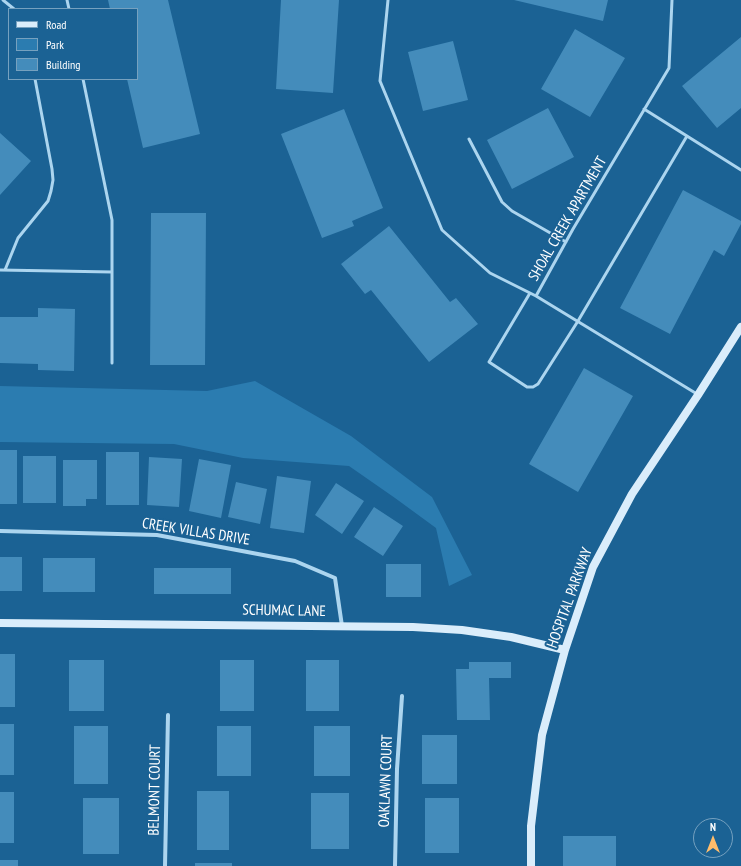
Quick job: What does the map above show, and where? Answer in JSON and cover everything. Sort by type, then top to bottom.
[{"type":"street","name":"HOSPITAL PARKWAY","points":[[531,866],[531,826],[542,735],[565,650],[593,567],[632,494],[741,327]]},
{"type":"street","name":"CREEK VILLAS DRIVE","points":[[0,531],[157,535],[295,561],[335,578],[342,626]]},
{"type":"street","name":"SCHUMAC LANE","points":[[0,623],[412,627],[462,630],[512,637],[565,650]]},
{"type":"street","name":"OAKLAWN COURT","points":[[395,866],[402,696]]},
{"type":"street","name":"BELMONT COURT","points":[[165,866],[168,715]]},
{"type":"lane","points":[[3,0],[13,8]]},
{"type":"lane","name":"SHOAL CREEK APARTMENT","points":[[388,0],[380,81],[442,230],[490,273],[536,296],[566,242],[669,68],[672,0]]},
{"type":"lane","points":[[6,270],[18,238],[48,201],[52,191],[52,169],[35,80]]},
{"type":"lane","points":[[83,80],[112,220],[112,363]]},
{"type":"lane","points":[[644,109],[741,170]]},
{"type":"lane","points":[[530,293],[489,362],[527,387],[533,387],[538,384],[578,321],[687,136]]},
{"type":"lane","points":[[469,139],[502,202],[512,211],[566,242]]},
{"type":"lane","points":[[0,270],[112,272]]},
{"type":"lane","points":[[536,296],[698,395]]},
{"type":"green space","points":[[255,381],[351,436],[432,497],[472,575],[449,586],[436,528],[349,466],[243,458],[174,444],[0,442],[0,386],[207,391]]},
{"type":"building","points":[[108,0],[168,0],[200,134],[143,148],[127,80],[138,80],[138,8],[110,8]]},
{"type":"building","points":[[281,0],[339,0],[333,93],[276,89]]},
{"type":"building","points":[[514,0],[608,0],[603,21]]},
{"type":"building","points":[[575,29],[625,58],[590,117],[541,89]]},
{"type":"building","points":[[741,37],[741,108],[717,128],[682,86]]},
{"type":"building","points":[[453,41],[468,100],[423,111],[408,52]]},
{"type":"building","points":[[548,108],[574,157],[512,189],[487,140]]},
{"type":"building","points":[[344,109],[383,208],[352,221],[354,226],[322,238],[281,134]]},
{"type":"building","points":[[0,133],[31,161],[0,195]]},
{"type":"building","points":[[683,190],[741,221],[741,224],[724,256],[714,250],[670,334],[620,308]]},
{"type":"building","points":[[151,213],[206,213],[205,365],[150,365]]},
{"type":"building","points":[[389,226],[450,302],[456,298],[478,324],[429,362],[371,290],[365,294],[341,264]]},
{"type":"building","points":[[38,308],[75,309],[74,371],[38,370],[38,364],[0,363],[0,317],[38,317]]},
{"type":"building","points":[[584,368],[633,396],[578,492],[529,464]]},
{"type":"building","points":[[0,450],[17,450],[17,504],[0,504]]},
{"type":"building","points":[[106,452],[139,452],[139,505],[106,505]]},
{"type":"building","points":[[23,456],[56,456],[56,503],[23,503]]},
{"type":"building","points":[[149,457],[182,459],[179,507],[147,505]]},
{"type":"building","points":[[199,459],[231,465],[221,518],[189,511]]},
{"type":"building","points":[[63,460],[97,460],[97,499],[86,499],[86,506],[63,506]]},
{"type":"building","points":[[277,476],[311,481],[304,533],[270,528]]},
{"type":"building","points":[[236,482],[267,489],[260,524],[228,517]]},
{"type":"building","points":[[336,483],[364,501],[342,534],[315,515]]},
{"type":"building","points":[[374,507],[403,526],[383,556],[354,537]]},
{"type":"building","points":[[0,557],[22,557],[22,591],[0,591]]},
{"type":"building","points":[[43,558],[95,558],[95,592],[43,592]]},
{"type":"building","points":[[386,564],[421,564],[421,597],[386,597]]},
{"type":"building","points":[[154,568],[231,568],[231,594],[154,594]]},
{"type":"building","points":[[0,654],[15,654],[15,707],[0,707]]},
{"type":"building","points":[[69,660],[104,660],[104,711],[69,711]]},
{"type":"building","points":[[220,660],[254,660],[254,711],[220,711]]},
{"type":"building","points":[[306,660],[339,660],[339,711],[306,711]]},
{"type":"building","points":[[469,662],[511,662],[511,678],[489,678],[490,720],[457,720],[456,669],[469,669]]},
{"type":"building","points":[[0,724],[14,724],[14,775],[0,775]]},
{"type":"building","points":[[74,726],[108,726],[108,784],[74,784]]},
{"type":"building","points":[[217,726],[251,726],[251,776],[217,776]]},
{"type":"building","points":[[314,726],[350,726],[350,776],[314,776]]},
{"type":"building","points":[[422,735],[457,735],[457,784],[422,784]]},
{"type":"building","points":[[197,791],[229,791],[229,850],[197,850]]},
{"type":"building","points":[[0,792],[14,792],[14,843],[0,843]]},
{"type":"building","points":[[311,793],[349,793],[349,849],[311,849]]},
{"type":"building","points":[[83,798],[119,798],[119,854],[83,854]]},
{"type":"building","points":[[425,798],[459,798],[459,853],[425,853]]},
{"type":"building","points":[[563,836],[616,836],[616,866],[563,866]]},
{"type":"building","points":[[0,860],[18,860],[18,866],[0,866]]},
{"type":"building","points":[[195,863],[232,863],[232,866],[195,866]]}]
